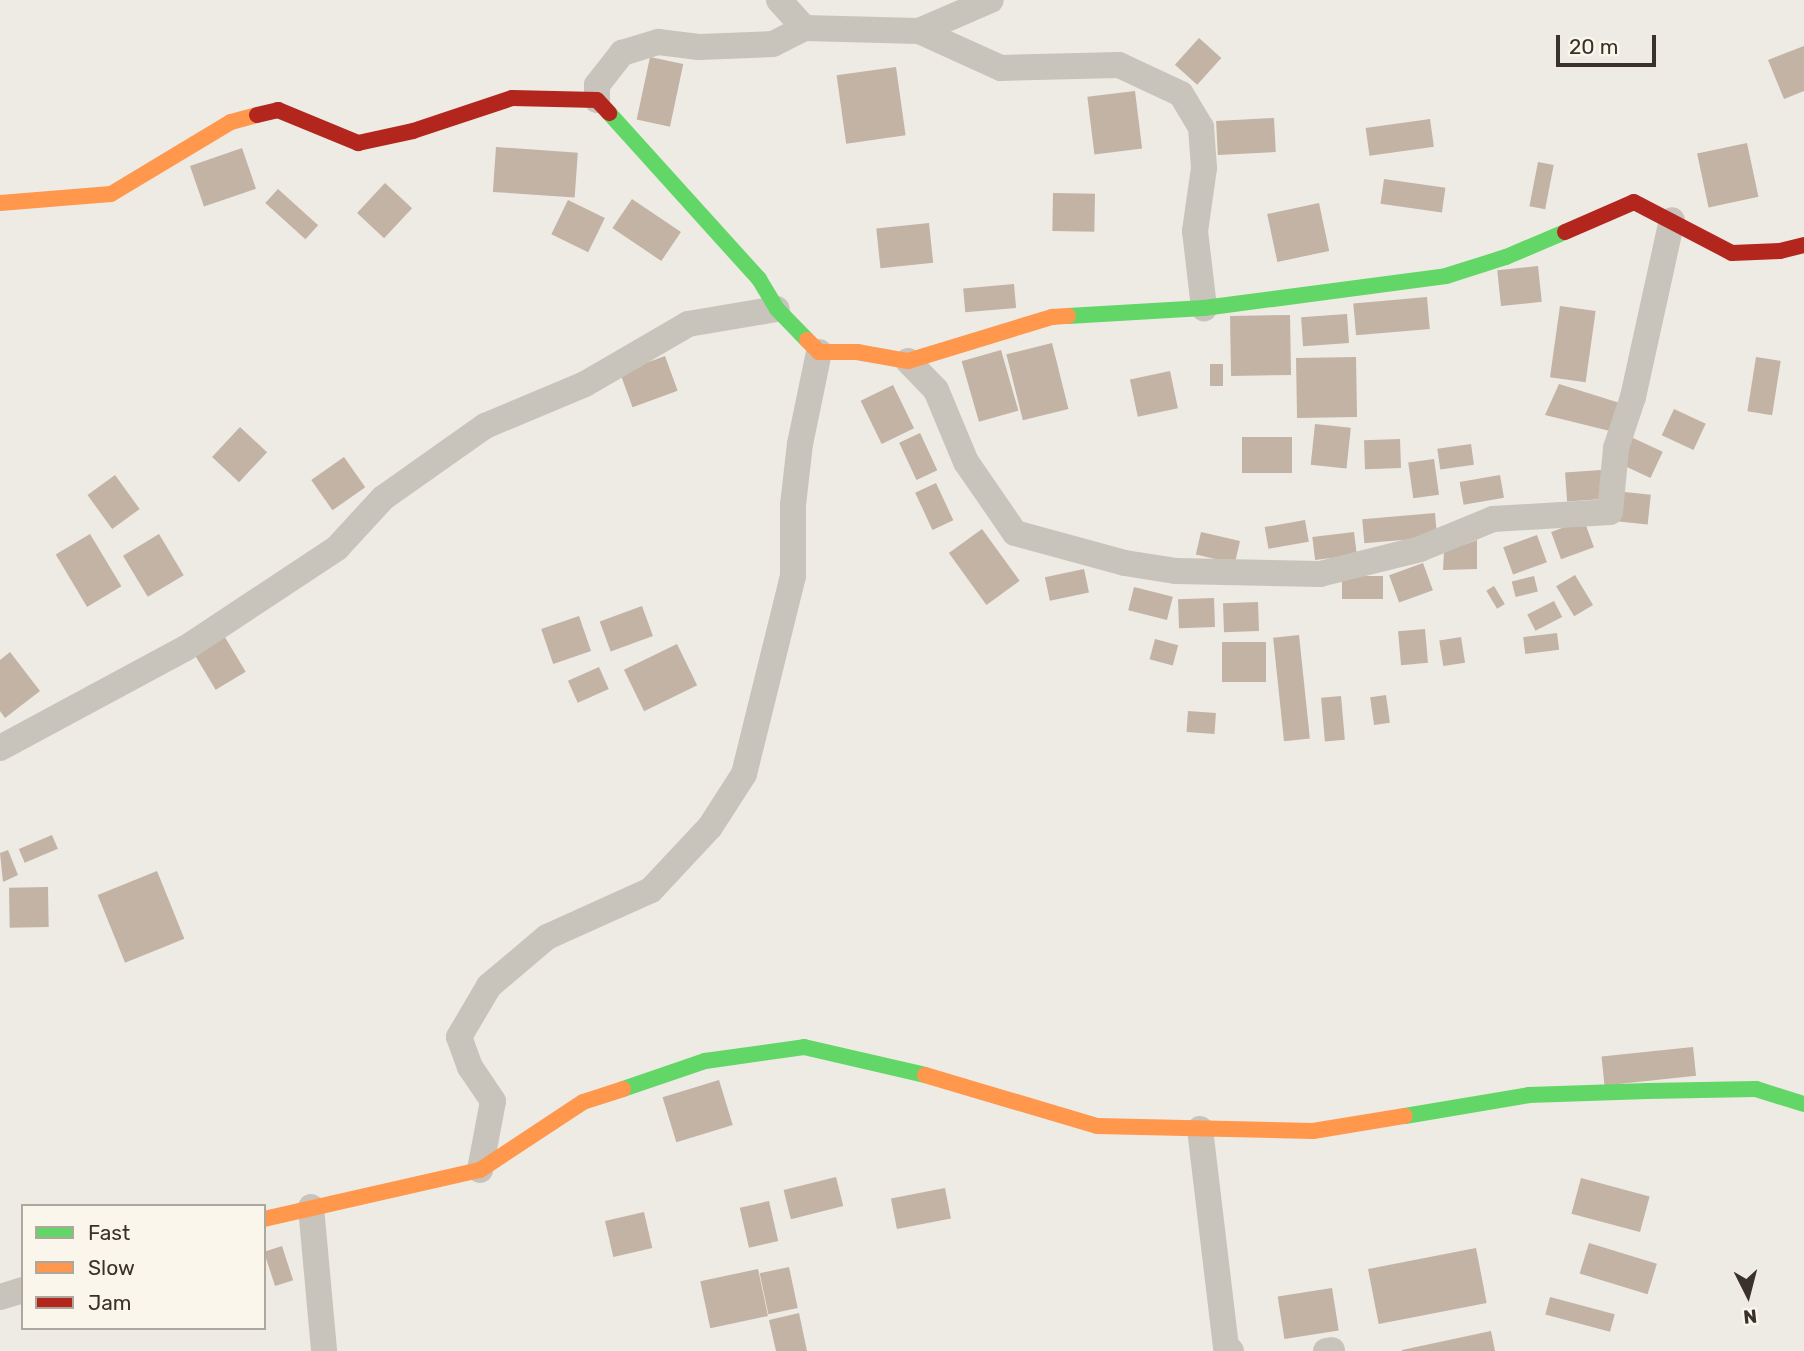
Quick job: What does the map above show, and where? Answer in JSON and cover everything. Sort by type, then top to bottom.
[{"type":"street","points":[[779,0],[804,28]]},
{"type":"street","points":[[919,31],[991,0]]},
{"type":"street","points":[[1204,308],[1195,231],[1204,168],[1201,127],[1181,94],[1119,65],[1001,68],[919,31],[804,28],[773,44],[699,47],[658,42],[622,53],[597,86],[597,100],[759,279],[777,309],[819,352],[857,352],[908,361],[1052,317],[1204,308],[1446,276],[1506,257],[1634,202],[1732,253],[1780,251],[1804,246]]},
{"type":"street","points":[[0,204],[111,194],[231,122],[278,110],[358,143],[413,131],[512,98],[597,100]]},
{"type":"street","points":[[908,361],[936,390],[965,462],[1015,533],[1125,564],[1176,571],[1320,574],[1420,549],[1493,519],[1610,512],[1616,448],[1633,397],[1672,220]]},
{"type":"street","points":[[0,748],[186,648],[337,548],[383,498],[485,426],[585,384],[688,324],[777,309]]},
{"type":"street","points":[[480,1170],[493,1101],[470,1067],[459,1037],[489,986],[547,937],[651,891],[710,827],[744,775],[793,576],[793,505],[800,444],[819,352]]},
{"type":"street","points":[[266,1218],[480,1170],[583,1102],[705,1061],[804,1046],[887,1064],[1097,1126],[1312,1131],[1529,1095],[1756,1089],[1804,1104]]},
{"type":"street","points":[[1200,1129],[1226,1346],[1231,1351]]},
{"type":"street","points":[[311,1207],[324,1351]]},
{"type":"street","points":[[0,1297],[21,1291]]},
{"type":"building","points":[[1199,38],[1221,58],[1197,85],[1175,65]]},
{"type":"building","points":[[1804,46],[1804,91],[1784,99],[1768,60]]},
{"type":"building","points":[[650,57],[683,64],[670,127],[637,120]]},
{"type":"building","points":[[896,67],[906,135],[846,144],[837,75]]},
{"type":"building","points":[[1135,91],[1142,149],[1094,154],[1087,97]]},
{"type":"building","points":[[1274,118],[1276,152],[1218,155],[1216,121]]},
{"type":"building","points":[[1430,119],[1434,147],[1370,156],[1366,128]]},
{"type":"building","points":[[1747,143],[1758,197],[1709,207],[1697,154]]},
{"type":"building","points":[[496,147],[578,153],[575,198],[493,192]]},
{"type":"building","points":[[242,148],[256,189],[204,207],[190,166]]},
{"type":"building","points":[[1538,162],[1554,165],[1545,209],[1529,206]]},
{"type":"building","points":[[1384,179],[1445,188],[1442,212],[1381,204]]},
{"type":"building","points":[[385,183],[412,208],[384,238],[357,213]]},
{"type":"building","points":[[278,189],[318,225],[305,239],[265,203]]},
{"type":"building","points":[[1053,193],[1095,194],[1094,232],[1052,231]]},
{"type":"building","points":[[632,199],[681,232],[661,261],[612,228]]},
{"type":"building","points":[[568,200],[605,218],[588,252],[551,234]]},
{"type":"building","points":[[1319,203],[1329,251],[1277,262],[1267,214]]},
{"type":"building","points":[[929,223],[933,263],[880,268],[876,229]]},
{"type":"building","points":[[1538,266],[1542,302],[1501,306],[1497,270]]},
{"type":"building","points":[[1014,284],[1016,308],[965,312],[963,288]]},
{"type":"building","points":[[1427,297],[1430,329],[1356,335],[1353,303]]},
{"type":"building","points":[[1560,306],[1596,311],[1586,382],[1550,377]]},
{"type":"building","points":[[1347,314],[1349,343],[1303,346],[1301,317]]},
{"type":"building","points":[[1290,315],[1291,375],[1231,376],[1230,316]]},
{"type":"building","points":[[1052,343],[1068,409],[1023,420],[1006,354]]},
{"type":"building","points":[[1001,350],[1018,411],[979,422],[962,361]]},
{"type":"building","points":[[665,356],[678,391],[633,407],[620,372]]},
{"type":"building","points":[[1356,357],[1357,417],[1297,418],[1296,358]]},
{"type":"building","points":[[1756,357],[1781,361],[1772,415],[1747,411]]},
{"type":"building","points":[[1210,364],[1223,364],[1223,386],[1210,386]]},
{"type":"building","points":[[1170,371],[1178,408],[1138,417],[1130,380]]},
{"type":"building","points":[[1559,384],[1623,404],[1614,432],[1545,415]]},
{"type":"building","points":[[893,385],[914,428],[882,444],[861,401]]},
{"type":"building","points":[[1674,409],[1706,424],[1693,450],[1662,435]]},
{"type":"building","points":[[1315,424],[1351,428],[1347,469],[1311,465]]},
{"type":"building","points":[[240,427],[267,452],[239,482],[212,457]]},
{"type":"building","points":[[920,433],[937,470],[916,480],[899,443]]},
{"type":"building","points":[[1242,437],[1292,437],[1292,473],[1242,473]]},
{"type":"building","points":[[1631,437],[1663,452],[1650,478],[1619,463]]},
{"type":"building","points":[[1400,439],[1401,468],[1365,469],[1364,440]]},
{"type":"building","points":[[1471,444],[1474,465],[1440,470],[1437,449]]},
{"type":"building","points":[[344,457],[365,487],[332,510],[311,480]]},
{"type":"building","points":[[1434,459],[1439,495],[1413,498],[1408,463]]},
{"type":"building","points":[[1601,470],[1603,499],[1567,501],[1565,473]]},
{"type":"building","points":[[115,475],[140,509],[112,529],[87,495]]},
{"type":"building","points":[[1500,475],[1504,498],[1464,505],[1460,482]]},
{"type":"building","points":[[936,483],[953,520],[932,530],[915,493]]},
{"type":"building","points":[[1615,491],[1651,495],[1648,525],[1612,521]]},
{"type":"building","points":[[1435,513],[1437,537],[1364,543],[1362,519]]},
{"type":"building","points":[[1305,520],[1309,542],[1268,549],[1265,527]]},
{"type":"building","points":[[1584,520],[1594,547],[1561,559],[1551,532]]},
{"type":"building","points":[[982,529],[1020,581],[986,605],[949,553]]},
{"type":"building","points":[[1201,532],[1240,541],[1235,563],[1196,554]]},
{"type":"building","points":[[1354,532],[1357,555],[1315,560],[1312,537]]},
{"type":"building","points":[[90,534],[121,586],[87,607],[56,555]]},
{"type":"building","points":[[159,534],[184,575],[148,597],[123,556]]},
{"type":"building","points":[[1537,535],[1547,562],[1513,575],[1503,547]]},
{"type":"building","points":[[1477,540],[1477,569],[1443,570],[1444,552]]},
{"type":"building","points":[[1423,563],[1433,590],[1399,603],[1389,575]]},
{"type":"building","points":[[1084,569],[1089,592],[1050,601],[1045,577]]},
{"type":"building","points":[[1575,575],[1593,605],[1574,616],[1556,586]]},
{"type":"building","points":[[1342,576],[1383,576],[1383,599],[1342,599]]},
{"type":"building","points":[[1534,576],[1538,592],[1516,597],[1512,582]]},
{"type":"building","points":[[1494,586],[1505,604],[1497,609],[1486,591]]},
{"type":"building","points":[[1134,587],[1173,597],[1167,620],[1128,610]]},
{"type":"building","points":[[1214,598],[1215,627],[1179,628],[1178,599]]},
{"type":"building","points":[[1554,601],[1562,617],[1535,631],[1527,615]]},
{"type":"building","points":[[1258,602],[1259,631],[1224,632],[1223,603]]},
{"type":"building","points":[[642,606],[653,636],[611,651],[600,621]]},
{"type":"building","points":[[579,616],[591,651],[553,664],[541,629]]},
{"type":"building","points":[[1425,629],[1428,663],[1401,665],[1398,631]]},
{"type":"building","points":[[1557,633],[1559,650],[1525,654],[1523,637]]},
{"type":"building","points":[[223,634],[246,672],[216,690],[193,652]]},
{"type":"building","points":[[1299,635],[1310,738],[1284,741],[1273,638]]},
{"type":"building","points":[[1461,637],[1465,663],[1443,666],[1439,640]]},
{"type":"building","points":[[1155,639],[1178,645],[1173,665],[1150,659]]},
{"type":"building","points":[[1222,642],[1266,642],[1266,682],[1222,682]]},
{"type":"building","points":[[677,644],[697,685],[644,711],[624,670]]},
{"type":"building","points":[[10,652],[40,691],[5,718],[0,711],[0,660]]},
{"type":"building","points":[[599,667],[609,689],[578,703],[568,681]]},
{"type":"building","points":[[1386,695],[1390,723],[1374,725],[1370,697]]},
{"type":"building","points":[[1341,696],[1345,740],[1325,742],[1321,698]]},
{"type":"building","points":[[1188,711],[1216,713],[1214,734],[1187,732]]},
{"type":"building","points":[[52,835],[58,849],[25,863],[19,849]]},
{"type":"building","points":[[8,850],[18,875],[3,882],[0,853]]},
{"type":"building","points":[[157,871],[184,939],[125,963],[98,895]]},
{"type":"building","points":[[48,887],[49,927],[10,928],[9,888]]},
{"type":"building","points":[[1693,1047],[1696,1076],[1605,1085],[1602,1057]]},
{"type":"building","points":[[719,1080],[733,1125],[676,1142],[663,1097]]},
{"type":"building","points":[[836,1177],[843,1206],[791,1219],[784,1190]]},
{"type":"building","points":[[1581,1178],[1650,1196],[1640,1232],[1571,1214]]},
{"type":"building","points":[[945,1188],[951,1218],[897,1229],[891,1198]]},
{"type":"building","points":[[769,1201],[778,1241],[749,1248],[740,1208]]},
{"type":"building","points":[[644,1212],[652,1248],[613,1257],[605,1221]]},
{"type":"building","points":[[1589,1243],[1657,1264],[1648,1294],[1580,1274]]},
{"type":"building","points":[[282,1246],[293,1280],[275,1286],[266,1251]]},
{"type":"building","points":[[1476,1248],[1487,1303],[1379,1324],[1368,1269]]},
{"type":"building","points":[[789,1267],[798,1308],[768,1314],[760,1273]]},
{"type":"building","points":[[758,1269],[768,1316],[710,1328],[700,1281]]},
{"type":"building","points":[[1332,1288],[1339,1330],[1284,1339],[1278,1297]]},
{"type":"building","points":[[1550,1297],[1615,1314],[1610,1332],[1545,1314]]},
{"type":"building","points":[[799,1313],[807,1351],[776,1351],[769,1320]]},
{"type":"building","points":[[1491,1331],[1495,1351],[1402,1351],[1402,1350]]},
{"type":"traffic: fast","points":[[609,113],[759,279],[777,309],[807,340]]},
{"type":"traffic: fast","points":[[1068,316],[1204,308],[1446,276],[1506,257],[1565,232]]},
{"type":"traffic: fast","points":[[623,1089],[705,1061],[804,1047],[925,1075]]},
{"type":"traffic: fast","points":[[1405,1116],[1529,1095],[1647,1091],[1756,1089],[1804,1104]]},
{"type":"traffic: slow","points":[[0,203],[111,194],[231,122],[257,115]]},
{"type":"traffic: slow","points":[[807,340],[819,352],[857,352],[908,361],[1052,317],[1068,316]]},
{"type":"traffic: slow","points":[[925,1075],[1097,1126],[1313,1131],[1405,1116]]},
{"type":"traffic: slow","points":[[266,1219],[480,1170],[583,1102],[623,1089]]},
{"type":"traffic: jam","points":[[257,115],[278,110],[358,143],[413,131],[512,98],[597,100],[609,113]]},
{"type":"traffic: jam","points":[[1565,232],[1634,202],[1732,253],[1780,251],[1804,245]]}]
